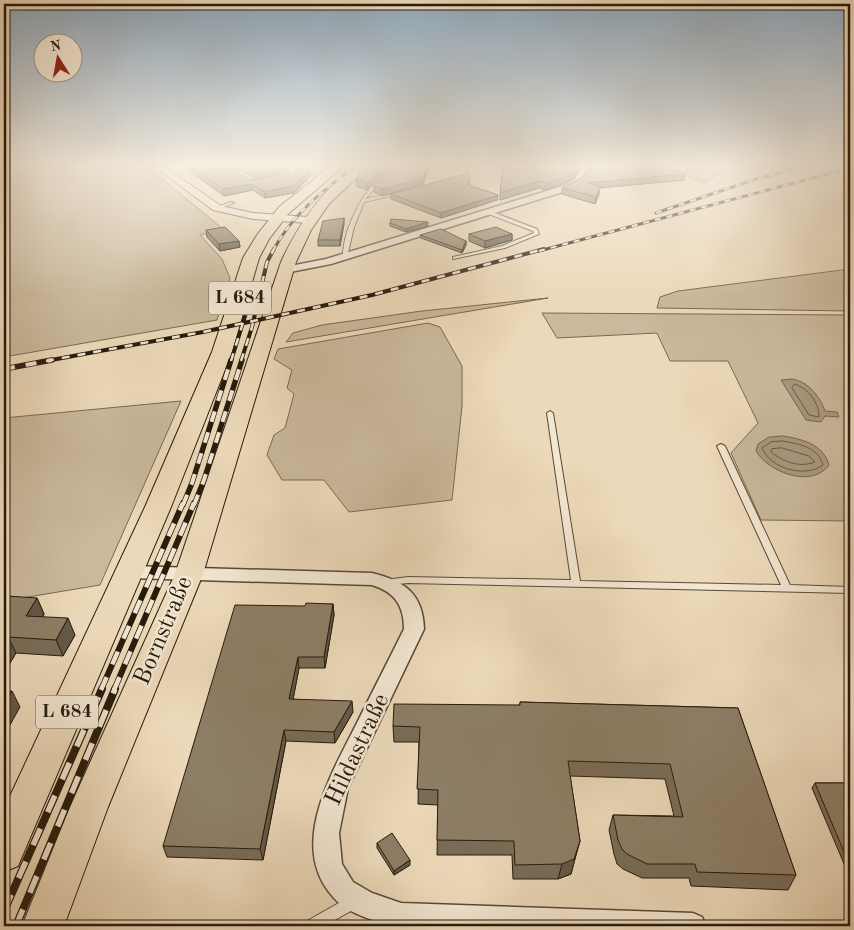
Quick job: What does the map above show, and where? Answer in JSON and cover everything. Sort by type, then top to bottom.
[{"type":"main road","name":"L 684","points":[[4,852],[131,572],[227,338],[251,258],[262,238],[287,208]]},
{"type":"main road","name":"L 684","points":[[285,270],[308,220],[318,208]]},
{"type":"main road","name":"Bornstraße","points":[[43,926],[89,807],[189,574],[285,270]]},
{"type":"street","points":[[218,208],[224,215],[254,228],[262,238]]},
{"type":"street","points":[[220,208],[238,213],[308,220]]},
{"type":"street","points":[[285,270],[312,267],[500,208]]},
{"type":"street","points":[[131,572],[328,576],[387,582]]},
{"type":"street","name":"Hildastraße","points":[[387,582],[407,599],[412,606],[415,616],[414,629],[337,787],[329,809],[325,830],[327,859],[336,883],[357,900],[401,916],[693,926]]},
{"type":"lane","points":[[345,257],[352,223],[360,208]]},
{"type":"lane","points":[[455,258],[504,248],[537,234],[535,230],[488,212]]},
{"type":"lane","points":[[550,413],[576,584]]},
{"type":"lane","points":[[721,446],[787,588]]},
{"type":"lane","points":[[387,582],[408,580],[850,590]]},
{"type":"lane","points":[[312,926],[357,900]]},
{"type":"shaded area","points":[[4,208],[198,208],[224,230],[200,235],[222,259],[230,278],[217,320],[4,357]]},
{"type":"shaded area","points":[[850,269],[850,311],[657,308],[660,297],[678,291]]},
{"type":"shaded area","points":[[548,298],[286,342],[293,333],[322,325],[422,311]]},
{"type":"shaded area","points":[[542,313],[850,315],[850,521],[761,520],[731,453],[758,423],[728,361],[670,361],[657,333],[557,338]]},
{"type":"shaded area","points":[[428,323],[440,327],[462,366],[462,406],[452,500],[349,512],[324,480],[282,480],[267,455],[274,435],[285,428],[294,394],[287,388],[292,370],[274,359],[278,349]]},
{"type":"shaded area","points":[[181,401],[100,585],[4,601],[4,418]]},
{"type":"water","points":[[792,379],[808,386],[820,400],[825,411],[837,412],[839,417],[825,416],[821,422],[806,420],[781,380]]},
{"type":"water","points":[[783,436],[804,441],[817,447],[829,465],[821,472],[812,476],[802,477],[780,471],[770,465],[756,451],[758,444],[769,437]]},
{"type":"building","points":[[429,208],[456,208],[441,213]]},
{"type":"building","points":[[344,218],[340,240],[318,240],[323,221]]},
{"type":"building","points":[[391,219],[428,222],[406,229],[390,223]]},
{"type":"building","points":[[225,227],[239,241],[219,244],[206,230]]},
{"type":"building","points":[[496,227],[512,234],[485,241],[469,234]]},
{"type":"building","points":[[441,229],[466,241],[462,250],[420,235]]},
{"type":"building","points":[[7,596],[37,598],[26,616],[68,618],[56,640],[8,637],[4,643],[4,601]]},
{"type":"building","points":[[306,603],[333,604],[324,657],[298,657],[289,699],[352,701],[334,732],[284,730],[260,849],[163,846],[235,605],[305,606]]},
{"type":"building","points":[[4,691],[12,691],[4,704]]},
{"type":"building","points":[[520,702],[738,708],[796,875],[697,872],[695,864],[647,864],[627,854],[622,849],[618,840],[613,815],[683,817],[670,764],[568,761],[580,841],[574,859],[562,864],[515,865],[514,841],[437,840],[438,790],[417,789],[420,727],[393,726],[394,704],[520,705]]},
{"type":"building","points":[[815,783],[850,783],[850,866]]},
{"type":"building","points":[[392,833],[410,860],[394,871],[377,843]]},
{"type":"railway","points":[[273,251],[289,225],[305,208]]},
{"type":"railway","points":[[656,213],[670,208]]},
{"type":"railway","points":[[539,251],[699,208]]},
{"type":"railway","points":[[253,321],[267,262],[274,249]]},
{"type":"railway","points":[[253,321],[372,295],[544,249]]},
{"type":"railway","points":[[243,323],[252,294]]},
{"type":"railway","points":[[241,361],[253,321]]},
{"type":"railway","points":[[243,323],[253,321]]},
{"type":"railway","points":[[46,361],[243,323]]},
{"type":"railway","points":[[231,361],[243,323]]},
{"type":"railway","points":[[4,369],[52,360]]},
{"type":"railway","points":[[183,505],[192,483],[231,360]]},
{"type":"railway","points":[[194,505],[204,480],[242,360]]},
{"type":"railway","points":[[101,690],[183,503]]},
{"type":"railway","points":[[114,690],[194,503]]},
{"type":"railway","points":[[4,911],[102,689]]},
{"type":"railway","points":[[16,926],[115,689]]}]
